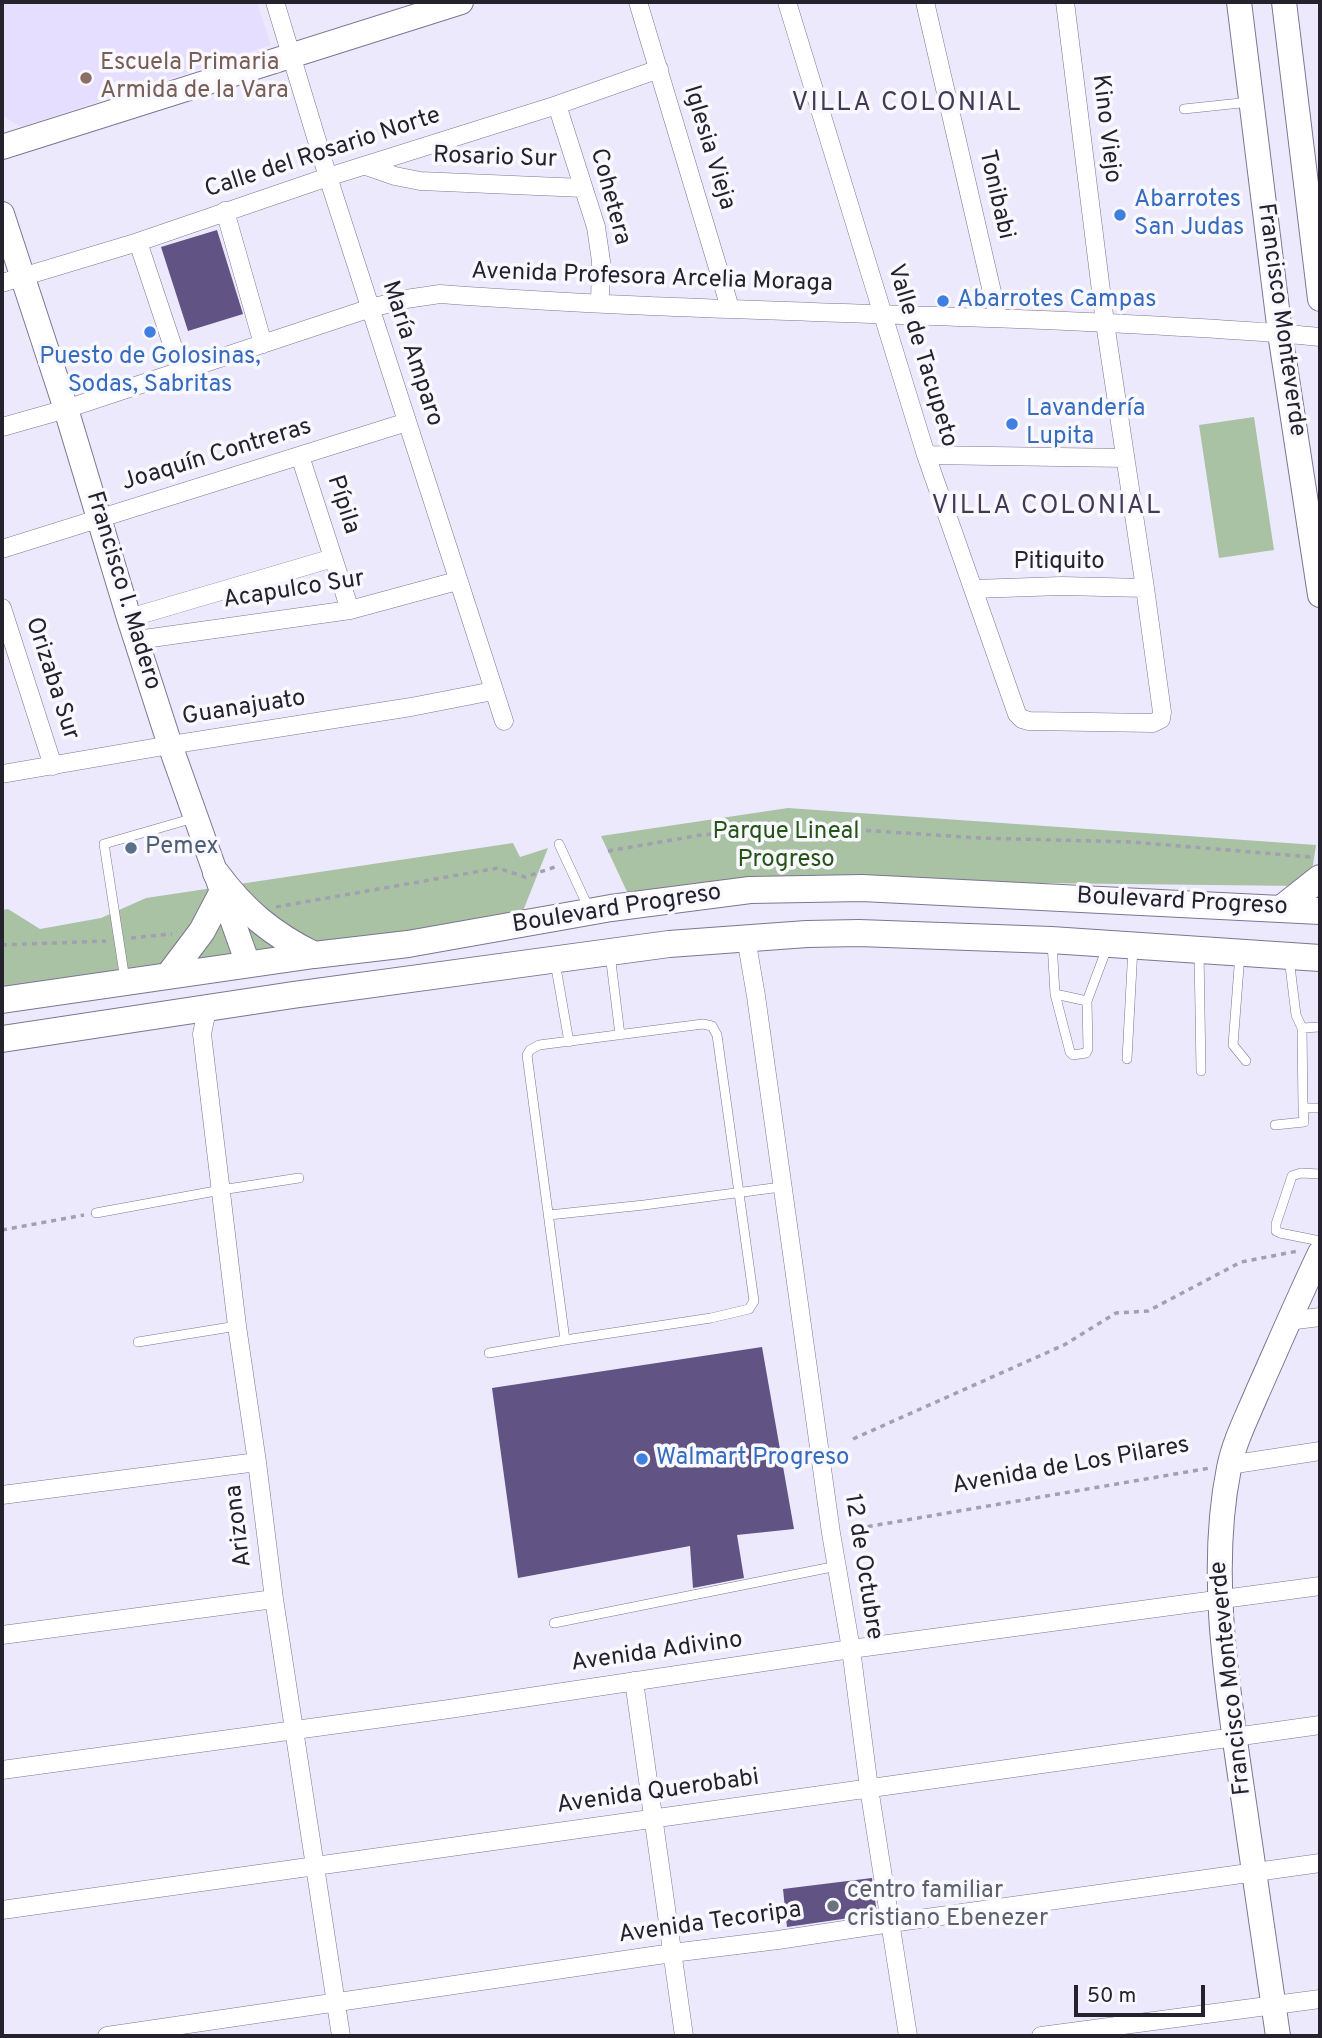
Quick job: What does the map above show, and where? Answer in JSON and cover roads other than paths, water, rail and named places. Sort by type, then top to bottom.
[{"type":"main road","points":[[1282,908],[1320,878]]},
{"type":"main road","points":[[169,975],[202,931],[219,883],[249,913],[291,944],[314,955]]},
{"type":"main road","name":"Boulevard Progreso","points":[[2,1000],[449,938],[590,911],[750,890],[862,888],[1320,911]]},
{"type":"main road","name":"Boulevard Progreso","points":[[2,1039],[293,995],[669,944],[746,938],[859,933],[1051,940],[1320,958]]},
{"type":"main road","points":[[207,1010],[248,964],[293,995]]},
{"type":"street","name":"María Amparo","points":[[275,2],[328,177],[503,720]]},
{"type":"street","points":[[2,147],[461,2]]},
{"type":"street","name":"Iglesia Vieja","points":[[638,2],[730,308]]},
{"type":"street","name":"Valle de Tacupeto","points":[[787,2],[926,455],[1017,714],[1022,719]]},
{"type":"street","name":"Tonibabi","points":[[925,2],[998,318]]},
{"type":"street","name":"Kino Viejo","points":[[1022,719],[1153,723],[1161,719],[1162,712],[1146,587],[1105,323],[1065,2]]},
{"type":"street","name":"Francisco Monteverde","points":[[1239,2],[1280,333],[1320,595]]},
{"type":"street","points":[[1284,2],[1315,220],[1320,299]]},
{"type":"street","name":"Calle del Rosario Norte","points":[[12,280],[138,242],[659,69]]},
{"type":"street","name":"Cohetera","points":[[557,105],[596,227],[601,261],[600,302]]},
{"type":"street","name":"Rosario Sur","points":[[366,166],[420,181],[583,188]]},
{"type":"street","points":[[225,211],[263,344]]},
{"type":"street","name":"Francisco I. Madero","points":[[2,214],[12,280],[66,409],[170,745],[248,964]]},
{"type":"street","points":[[138,242],[181,372]]},
{"type":"street","name":"Avenida Profesora Arcelia Moraga","points":[[2,427],[181,372],[371,308],[440,294],[1105,323],[1320,337]]},
{"type":"street","name":"Joaquín Contreras","points":[[2,549],[407,422]]},
{"type":"street","points":[[926,455],[1125,458]]},
{"type":"street","name":"Pípila","points":[[300,456],[350,610]]},
{"type":"street","points":[[133,629],[333,558]]},
{"type":"street","name":"Acapulco Sur","points":[[133,629],[350,610],[457,582]]},
{"type":"street","name":"Pitiquito","points":[[974,589],[1146,587]]},
{"type":"street","name":"Orizaba Sur","points":[[2,608],[53,766]]},
{"type":"street","name":"Guanajuato","points":[[2,774],[493,691]]},
{"type":"street","name":"12 de Octubre","points":[[746,938],[831,1532],[851,1649],[869,1788],[908,2036]]},
{"type":"street","name":"Arizona","points":[[207,1010],[202,1034],[237,1326],[274,1599],[341,2036]]},
{"type":"street","name":"Francisco Monteverde","points":[[1278,2036],[1234,1737],[1219,1601],[1218,1556],[1229,1465],[1314,1251]]},
{"type":"street","points":[[1288,1321],[1320,1317]]},
{"type":"street","points":[[1229,1465],[1320,1451]]},
{"type":"street","points":[[2,1495],[257,1462]]},
{"type":"street","name":"Avenida Adivino","points":[[2,1770],[449,1709],[851,1649],[1320,1586]]},
{"type":"street","points":[[2,1635],[274,1599]]},
{"type":"street","points":[[634,1681],[684,2036]]},
{"type":"street","name":"Avenida Querobabi","points":[[2,1910],[1320,1725]]},
{"type":"street","name":"Avenida Tecoripa","points":[[107,2036],[672,1953],[1320,1863]]},
{"type":"street","points":[[1041,2036],[1320,1999]]},
{"type":"lane","points":[[1185,109],[1252,101]]},
{"type":"lane","points":[[125,981],[104,844],[196,818]]},
{"type":"lane","points":[[559,844],[590,911]]},
{"type":"lane","points":[[1051,940],[1055,994],[1069,1052],[1073,1055],[1086,1053],[1088,1049],[1087,1001],[1121,944]]},
{"type":"lane","points":[[1121,944],[1127,1059]]},
{"type":"lane","points":[[1199,950],[1200,1071]]},
{"type":"lane","points":[[1241,952],[1233,1045],[1246,1061]]},
{"type":"lane","points":[[610,953],[620,1035]]},
{"type":"lane","points":[[1275,1125],[1304,1122],[1302,1028],[1296,1015],[1289,956]]},
{"type":"lane","points":[[555,960],[569,1042]]},
{"type":"lane","points":[[1055,994],[1087,1001]]},
{"type":"lane","points":[[489,1353],[711,1318],[744,1311],[752,1306],[755,1296],[716,1030],[708,1024],[539,1045],[527,1055],[565,1340]]},
{"type":"lane","points":[[1302,1028],[1320,1027]]},
{"type":"lane","points":[[1303,1108],[1320,1108]]},
{"type":"lane","points":[[1320,1174],[1301,1173],[1292,1176],[1276,1224],[1276,1231],[1280,1233],[1320,1241]]},
{"type":"lane","points":[[96,1213],[220,1189],[299,1178]]},
{"type":"lane","points":[[549,1215],[781,1187]]},
{"type":"lane","points":[[138,1342],[237,1326]]},
{"type":"lane","points":[[554,1623],[837,1566]]},
{"type":"place","name":"Escuela Primaria Armida de la Vara","points":[[86,78]]},
{"type":"place","name":"Abarrotes San Judas","points":[[1120,215]]},
{"type":"place","name":"Abarrotes Campas","points":[[943,301]]},
{"type":"place","name":"Puesto de Golosinas, Sodas, Sabritas","points":[[150,332]]},
{"type":"place","name":"Lavandería Lupita","points":[[1012,424]]},
{"type":"place","name":"Pemex","points":[[131,848]]},
{"type":"place","name":"Walmart Progreso","points":[[642,1459]]},
{"type":"place","name":"centro familiar cristiano Ebenezer","points":[[833,1906]]},
{"type":"district","name":"VILLA COLONIAL","points":[[907,105]]},
{"type":"district","name":"VILLA COLONIAL","points":[[1047,508]]},
{"type":"park label","name":"Parque Lineal Progreso","points":[[786,847]]}]
